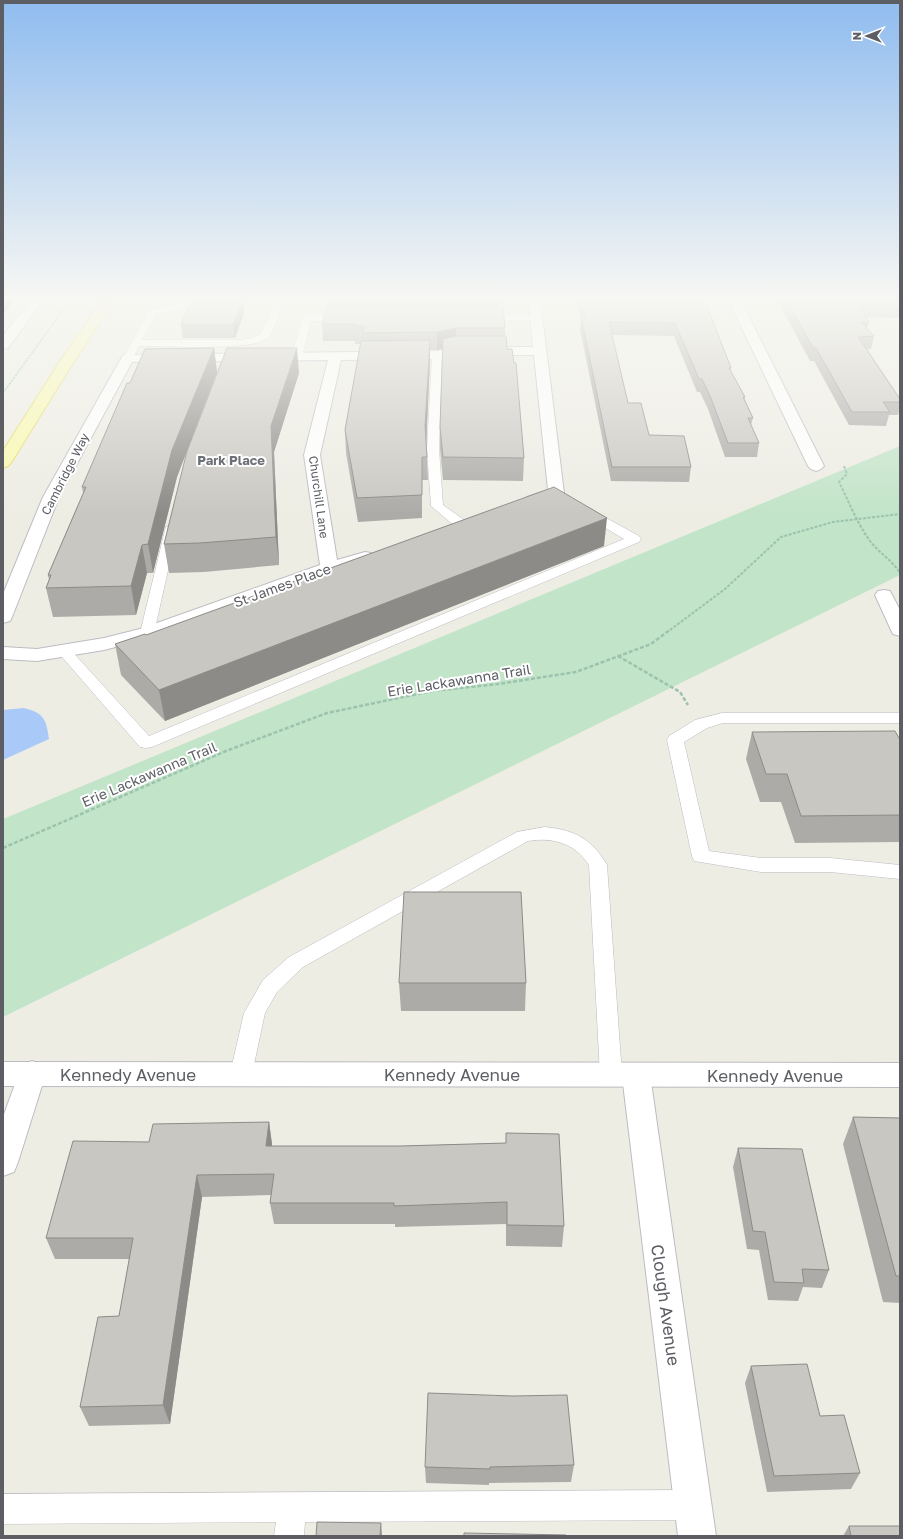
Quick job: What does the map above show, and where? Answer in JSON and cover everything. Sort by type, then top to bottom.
[{"type":"main road","points":[[3,463],[61,371]]},
{"type":"street","name":"Cambridge Way","points":[[3,617],[51,497],[121,371]]},
{"type":"street","name":"Churchill Lane","points":[[329,568],[312,455],[332,371]]},
{"type":"street","points":[[518,504],[567,499],[544,371]]},
{"type":"street","points":[[769,371],[816,466]]},
{"type":"street","name":"St James Place","points":[[3,653],[38,654],[104,644],[147,633],[329,568],[381,552]]},
{"type":"street","points":[[884,595],[900,630]]},
{"type":"street","name":"Kennedy Avenue","points":[[3,1074],[900,1076]]},
{"type":"street","points":[[3,1162],[32,1074]]},
{"type":"street","name":"Clough Avenue","points":[[623,1075],[695,1520]]},
{"type":"lane","points":[[436,371],[433,449],[437,506],[462,525]]},
{"type":"lane","points":[[63,650],[146,743],[634,539],[567,499]]},
{"type":"lane","points":[[147,633],[173,522]]},
{"type":"lane","points":[[900,718],[722,718],[701,724],[675,740],[701,856],[762,866],[830,866],[900,872]]},
{"type":"lane","points":[[241,1074],[255,1013],[270,986],[296,962],[523,836],[537,832],[547,832],[571,839],[584,846],[593,855],[598,865],[623,1075]]},
{"type":"lane","points":[[289,1536],[292,1508]]},
{"type":"lane","points":[[3,1509],[292,1508],[695,1520]]},
{"type":"path","points":[[3,393],[19,371]]},
{"type":"path","points":[[844,466],[847,474],[839,482],[856,518],[872,543],[897,568],[900,573]]},
{"type":"path","name":"Erie Lackawanna Trail","points":[[3,848],[226,751],[327,713],[432,691],[498,684],[576,672],[651,644],[725,589],[781,536],[833,522],[856,518],[900,514]]},
{"type":"path","points":[[618,656],[680,692],[701,724]]},
{"type":"green space","points":[[900,446],[900,575],[3,1017],[3,819]]},
{"type":"water","points":[[24,708],[36,712],[43,718],[47,726],[49,739],[3,760],[3,710]]},
{"type":"building","points":[[135,371],[205,371],[172,450],[148,544],[142,545],[131,586],[46,588],[51,575],[48,575],[86,487],[82,487],[127,383],[130,383]]},
{"type":"building","points":[[218,371],[289,371],[271,426],[276,537],[200,543],[164,544],[187,451]]},
{"type":"building","points":[[356,371],[428,371],[425,426],[427,457],[422,457],[422,495],[357,498],[345,430]]},
{"type":"building","points":[[442,371],[517,371],[524,458],[443,457],[440,427]]},
{"type":"building","points":[[592,371],[620,371],[628,403],[641,403],[649,435],[684,436],[691,467],[612,467]]},
{"type":"building","points":[[695,371],[731,371],[745,397],[743,397],[753,418],[748,418],[759,443],[728,443],[710,396],[702,379],[699,379]]},
{"type":"building","points":[[829,371],[881,371],[900,399],[900,402],[883,402],[890,412],[852,412]]},
{"type":"building","points":[[554,487],[607,518],[159,690],[115,644],[145,634],[146,635]]},
{"type":"building","points":[[895,731],[900,740],[900,815],[801,816],[787,774],[766,774],[752,732]]},
{"type":"building","points":[[404,892],[521,892],[526,983],[399,983]]},
{"type":"building","points":[[853,1117],[900,1118],[900,1276],[896,1276]]},
{"type":"building","points":[[269,1122],[266,1146],[401,1146],[506,1143],[506,1133],[559,1134],[564,1226],[507,1225],[507,1202],[394,1206],[394,1203],[270,1203],[274,1174],[197,1175],[163,1405],[80,1407],[98,1317],[119,1316],[133,1238],[46,1238],[73,1141],[149,1142],[153,1124]]},
{"type":"building","points":[[738,1148],[802,1149],[829,1270],[802,1269],[804,1283],[774,1282],[765,1232],[753,1231]]},
{"type":"building","points":[[807,1364],[820,1416],[844,1415],[860,1473],[774,1476],[751,1366]]},
{"type":"building","points":[[428,1393],[513,1396],[567,1395],[574,1465],[490,1467],[490,1469],[425,1467]]},
{"type":"building","points":[[317,1522],[381,1523],[380,1536],[316,1536]]},
{"type":"building","points":[[849,1526],[900,1526],[900,1536],[851,1536]]},
{"type":"building","points":[[464,1533],[566,1535],[566,1536],[464,1536]]},
{"type":"district","name":"Park Place","points":[[231,460]]}]
